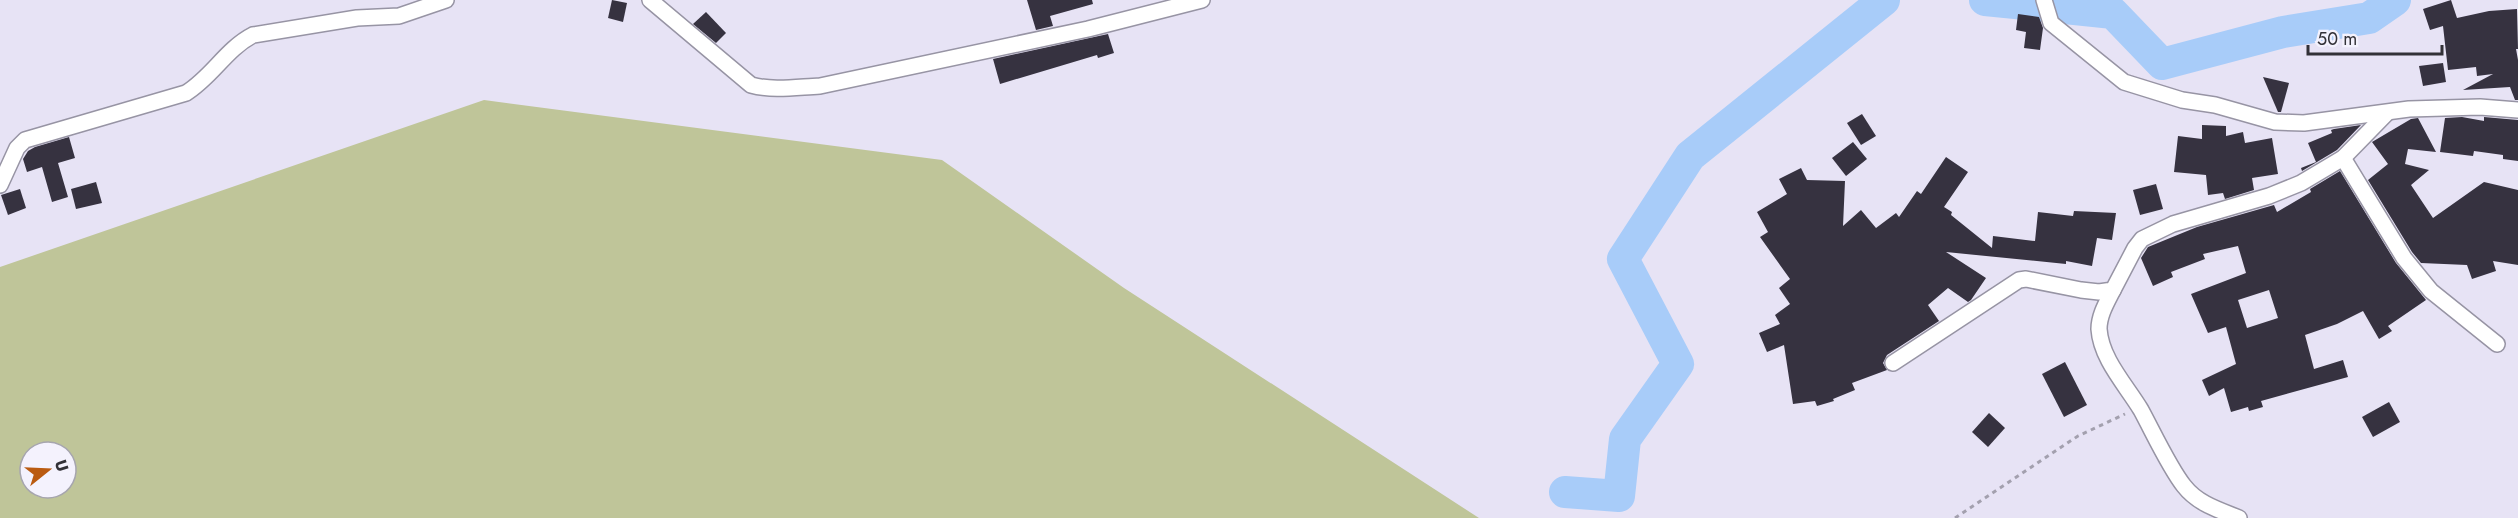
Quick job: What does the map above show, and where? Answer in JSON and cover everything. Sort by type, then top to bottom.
[{"type":"street","points":[[0,185],[17,148],[25,140],[186,93],[208,77],[240,42],[253,35],[357,18],[399,16],[446,0]]},
{"type":"street","points":[[650,0],[751,85],[762,88],[787,88],[820,86],[1089,29],[1202,0]]},
{"type":"street","points":[[2044,0],[2051,23],[2124,82],[2160,94],[2215,105],[2275,122],[2304,123],[2435,108],[2518,110]]},
{"type":"street","points":[[2239,518],[2212,508],[2183,486],[2102,344],[2100,321],[2113,290],[2142,239],[2174,224],[2269,196],[2301,183],[2343,158],[2387,113]]},
{"type":"street","points":[[2343,158],[2393,241],[2431,291],[2497,344]]},
{"type":"street","points":[[1893,363],[2019,280],[2026,279],[2098,292],[2113,290]]},
{"type":"path","points":[[1955,518],[2078,436],[2139,406]]},
{"type":"green space","points":[[484,100],[942,160],[1124,288],[1479,518],[0,518],[0,267]]},
{"type":"building","points":[[612,0],[627,3],[623,22],[608,18]]},
{"type":"building","points":[[1027,0],[1092,0],[1093,4],[1050,16],[1053,26],[1036,30]]},
{"type":"building","points":[[2451,0],[2457,18],[2489,11],[2517,9],[2518,100],[2515,100],[2510,87],[2463,90],[2493,74],[2477,76],[2476,67],[2448,70],[2443,26],[2430,30],[2423,9]]},
{"type":"building","points":[[706,12],[726,33],[716,43],[693,24]]},
{"type":"building","points":[[2018,14],[2039,17],[2043,28],[2040,50],[2024,48],[2026,32],[2016,30]]},
{"type":"building","points":[[1108,34],[1114,53],[1098,58],[1097,55],[1000,84],[993,59]]},
{"type":"building","points":[[2443,63],[2446,82],[2423,86],[2419,66]]},
{"type":"building","points":[[2263,77],[2289,83],[2281,112],[2278,112]]},
{"type":"building","points":[[1862,114],[1876,136],[1861,145],[1847,123]]},
{"type":"building","points":[[2462,117],[2484,121],[2484,117],[2518,120],[2518,161],[2503,159],[2503,155],[2474,151],[2473,156],[2440,152],[2445,118]]},
{"type":"building","points":[[2418,118],[2436,152],[2408,149],[2405,164],[2429,170],[2411,185],[2433,218],[2484,182],[2518,190],[2518,265],[2493,261],[2496,271],[2472,279],[2467,265],[2421,263],[2412,252],[2368,180],[2388,164],[2372,142],[2411,119]]},
{"type":"building","points":[[2202,125],[2226,126],[2226,136],[2243,132],[2245,143],[2272,138],[2278,174],[2252,178],[2254,190],[2225,199],[2223,193],[2208,195],[2206,175],[2174,172],[2178,136],[2202,139]]},
{"type":"building","points":[[2361,125],[2337,150],[2302,171],[2301,168],[2316,162],[2308,143],[2332,133],[2331,130]]},
{"type":"building","points":[[69,137],[75,158],[58,163],[68,197],[52,202],[42,167],[27,172],[23,159],[28,151],[35,147]]},
{"type":"building","points":[[1853,142],[1867,159],[1846,176],[1832,158]]},
{"type":"building","points":[[1946,157],[1968,172],[1944,207],[1992,248],[1993,236],[2035,241],[2038,212],[2073,216],[2074,211],[2116,213],[2112,240],[2097,238],[2092,266],[2066,261],[2066,264],[1946,252],[1986,278],[1971,300],[1968,302],[1948,288],[1928,305],[1939,321],[1887,355],[1883,363],[1887,370],[1852,383],[1855,390],[1833,399],[1834,401],[1817,406],[1815,401],[1793,404],[1784,345],[1767,352],[1759,333],[1780,324],[1775,315],[1790,304],[1779,288],[1790,279],[1760,237],[1768,232],[1757,212],[1787,194],[1779,179],[1801,168],[1807,180],[1845,181],[1843,226],[1861,210],[1876,228],[1896,213],[1899,217],[1917,191],[1921,194]]},
{"type":"building","points":[[2340,171],[2396,263],[2426,300],[2388,326],[2392,331],[2379,339],[2363,311],[2337,324],[2305,335],[2314,369],[2343,360],[2348,377],[2261,401],[2263,407],[2249,411],[2248,407],[2231,412],[2224,388],[2209,396],[2202,380],[2236,364],[2226,327],[2208,333],[2191,294],[2246,273],[2238,246],[2203,254],[2205,259],[2171,272],[2173,277],[2153,286],[2141,258],[2148,247],[2197,227],[2274,205],[2277,212],[2311,192],[2310,189]],"holes":[[[2269,290],[2278,318],[2247,328],[2238,300]]]},
{"type":"building","points":[[96,182],[102,203],[76,209],[71,189]]},
{"type":"building","points":[[2156,184],[2163,209],[2140,215],[2133,190]]},
{"type":"building","points":[[20,189],[26,208],[8,215],[1,195]]},
{"type":"building","points":[[2065,362],[2087,405],[2064,417],[2042,374]]},
{"type":"building","points":[[2389,402],[2400,422],[2373,437],[2362,417]]},
{"type":"building","points":[[1989,413],[2005,428],[1988,447],[1972,432]]},
{"type":"waterway","points":[[1565,492],[1619,496],[1625,439],[1678,364],[1623,259],[1690,156],[1884,0]]},
{"type":"waterway","points":[[1985,0],[2113,13],[2162,64],[2283,32],[2369,18],[2395,0]]}]
